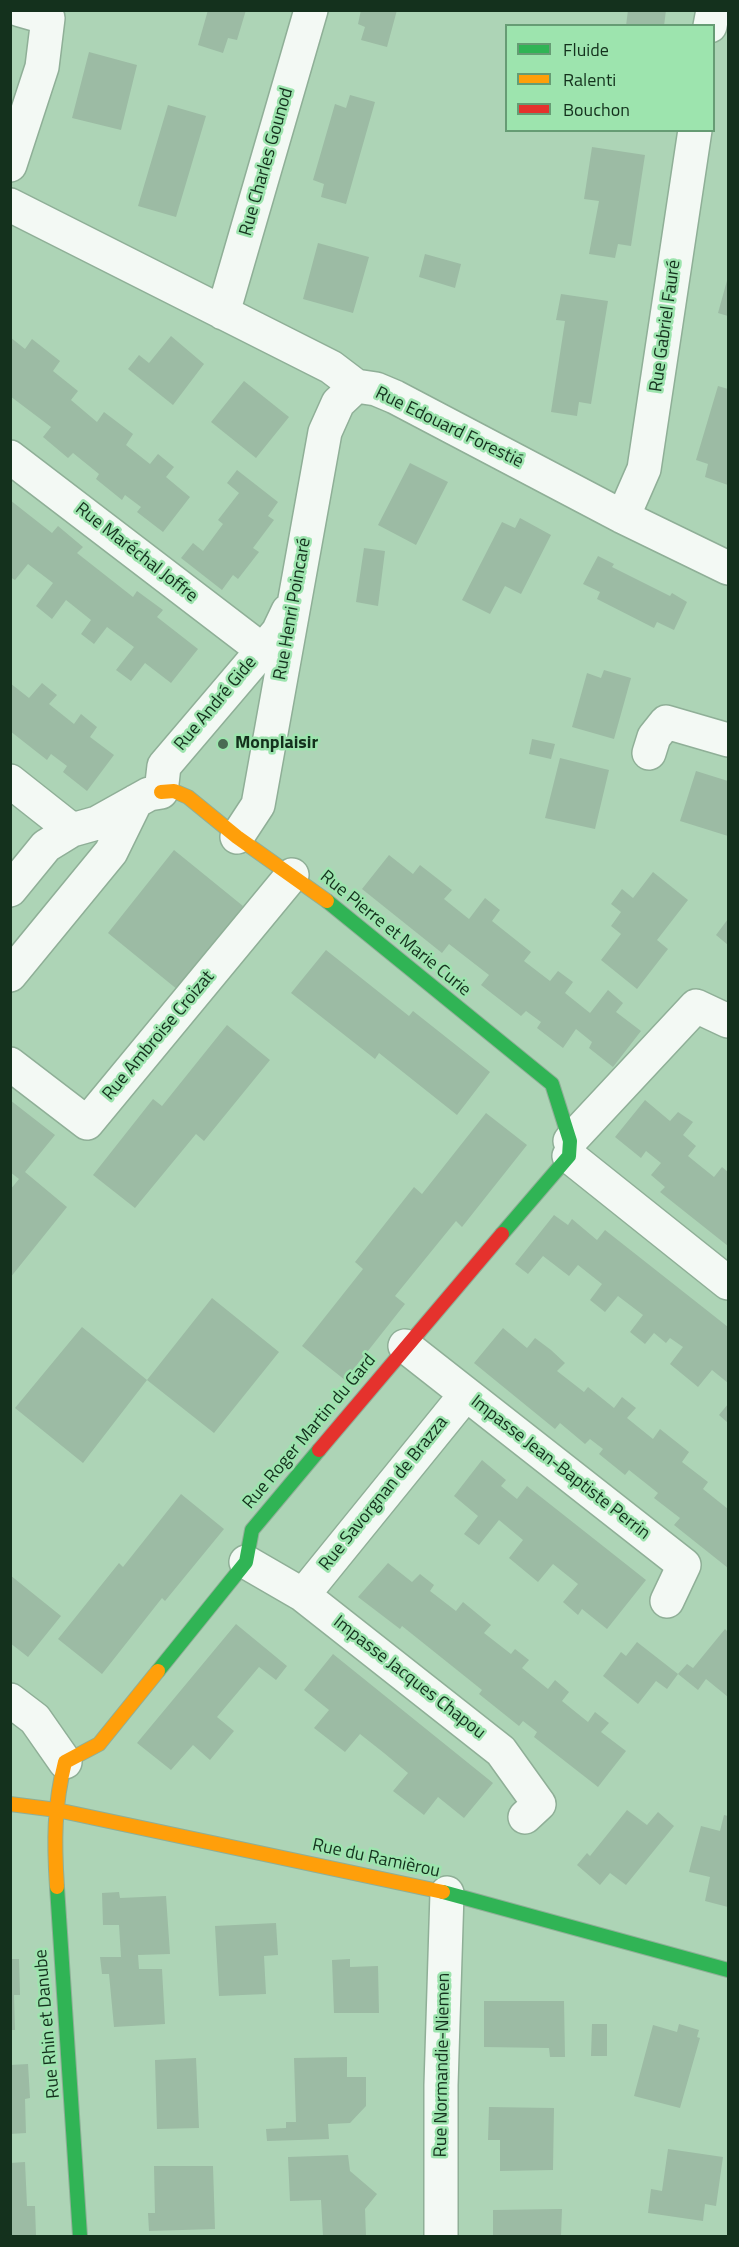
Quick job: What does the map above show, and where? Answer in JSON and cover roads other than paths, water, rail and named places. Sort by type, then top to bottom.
[{"type":"street","points":[[10,165],[42,67],[48,18],[20,10]]},
{"type":"street","name":"Rue Charles Gounod","points":[[224,313],[311,10]]},
{"type":"street","name":"Rue Gabriel Fauré","points":[[623,517],[644,470],[695,132]]},
{"type":"street","name":"Rue Edouard Forestié","points":[[10,205],[331,367],[356,386],[376,389],[395,397],[623,517],[729,568]]},
{"type":"street","name":"Rue Henri Poincaré","points":[[237,837],[258,805],[325,432],[338,403],[356,386]]},
{"type":"street","name":"Rue Maréchal Joffre","points":[[10,457],[261,649]]},
{"type":"street","name":"Rue André Gide","points":[[10,975],[111,852],[149,796],[164,766],[261,649],[278,632],[295,598]]},
{"type":"street","points":[[649,753],[654,737],[666,722],[729,740]]},
{"type":"street","points":[[10,781],[72,830]]},
{"type":"street","name":"Rue Pierre et Marie Curie","points":[[149,796],[174,791],[188,797],[237,837],[330,903],[552,1084],[570,1148]]},
{"type":"street","points":[[10,890],[46,846],[72,830],[97,823],[149,796]]},
{"type":"street","name":"Rue Ambroise Croizat","points":[[10,1064],[87,1123],[292,876]]},
{"type":"street","points":[[729,1021],[696,1006],[570,1148],[729,1283]]},
{"type":"street","name":"Rue Roger Martin du Gard","points":[[65,1762],[99,1744],[246,1562],[252,1530],[570,1148]]},
{"type":"street","name":"Impasse Jean-Baptiste Perrin","points":[[405,1346],[684,1565],[667,1601]]},
{"type":"street","name":"Rue Savorgnan de Brazza","points":[[303,1595],[466,1394]]},
{"type":"street","name":"Impasse Jacques Chapou","points":[[246,1562],[303,1595],[501,1751],[539,1804],[525,1817]]},
{"type":"street","points":[[10,1700],[35,1719],[65,1762],[58,1789],[57,1810]]},
{"type":"street","name":"Rue du Ramièrou","points":[[10,1804],[57,1810],[447,1893],[729,1970]]},
{"type":"street","name":"Rue Rhin et Danube","points":[[57,1810],[54,1835],[58,1918],[72,2092],[80,2236]]},
{"type":"street","name":"Rue Normandie-Niemen","points":[[441,2236],[441,2085],[447,1893]]},
{"type":"place","name":"Monplaisir","points":[[223,744]]}]
